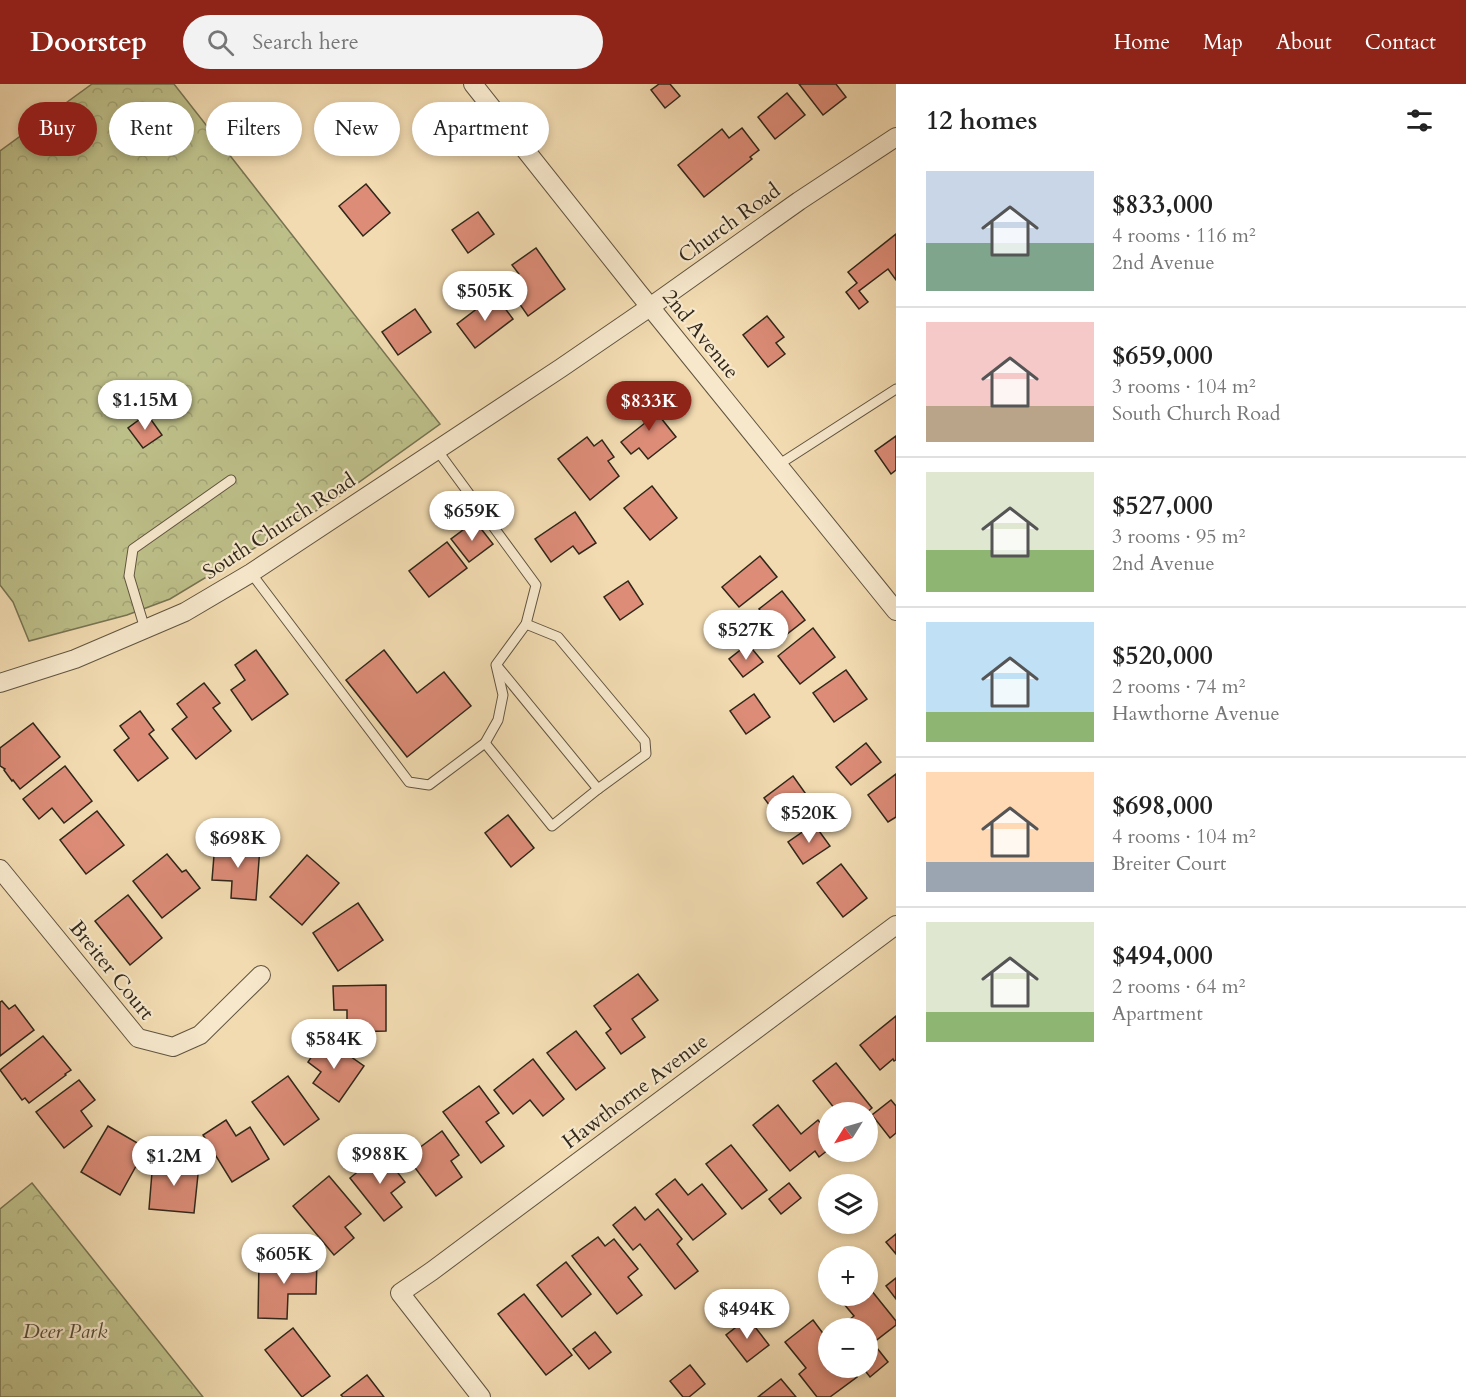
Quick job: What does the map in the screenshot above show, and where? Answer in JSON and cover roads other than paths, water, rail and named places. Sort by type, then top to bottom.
[{"type":"street","name":"2nd Avenue","points":[[473,84],[896,611]]},
{"type":"street","name":"Church Road","points":[[561,368],[799,201],[896,137]]},
{"type":"street","name":"South Church Road","points":[[0,683],[75,659],[185,612],[251,573],[561,368]]},
{"type":"street","name":"Breiter Court","points":[[0,869],[138,1038],[173,1047],[200,1035],[261,975]]},
{"type":"street","name":"Hawthorne Avenue","points":[[481,1397],[400,1293],[896,925]]},
{"type":"lane","points":[[778,465],[896,389]]},
{"type":"lane","points":[[251,573],[409,782],[429,785],[485,743],[498,720],[503,695],[496,665],[526,624],[536,585],[437,450]]},
{"type":"lane","points":[[146,628],[129,576],[133,549],[231,480]]},
{"type":"lane","points":[[485,743],[552,826],[646,754],[645,741],[558,637],[526,624]]},
{"type":"lane","points":[[496,665],[598,789]]},
{"type":"park label","name":"Deer Park","points":[[65,1331]]}]
